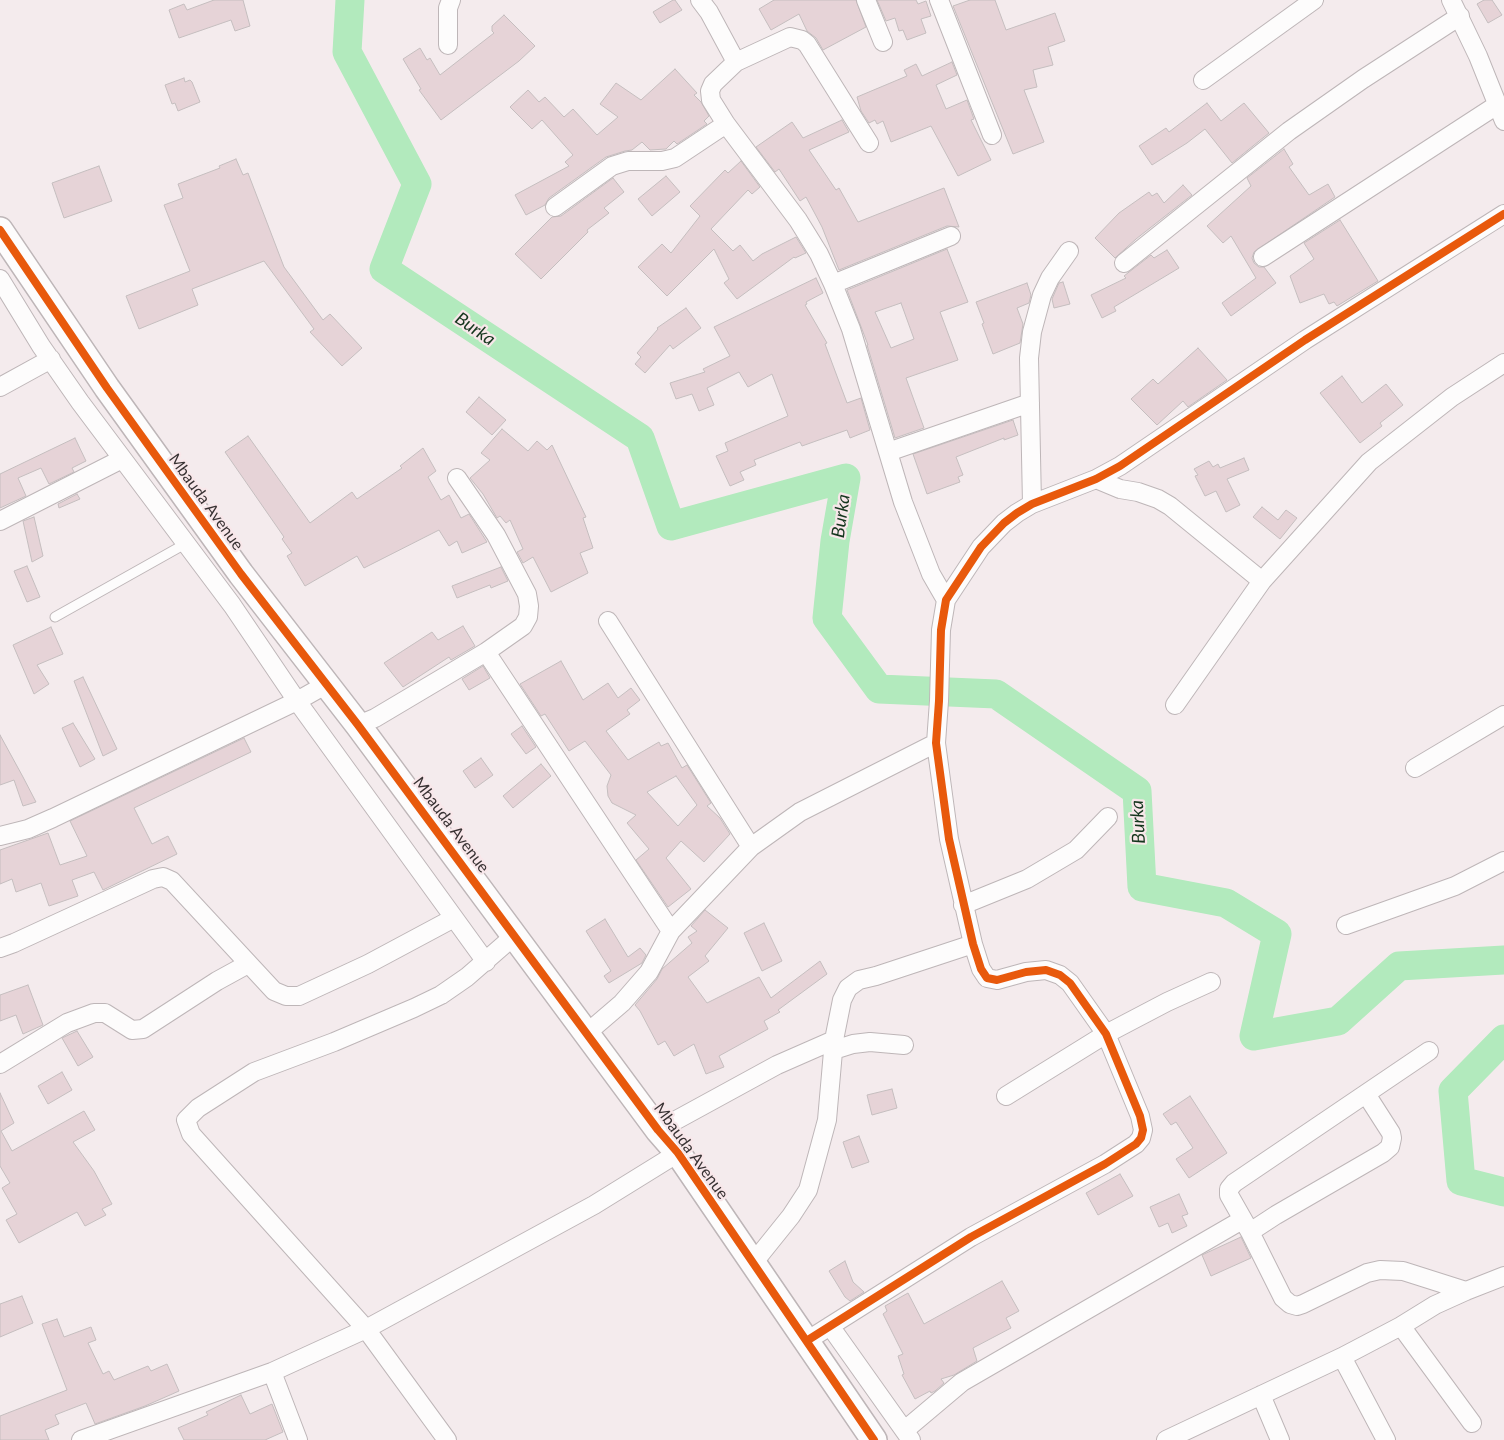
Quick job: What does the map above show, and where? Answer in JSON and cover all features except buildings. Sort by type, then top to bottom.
[{"type":"street","points":[[448,45],[448,8],[450,0]]},
{"type":"street","points":[[700,0],[709,12],[736,62]]},
{"type":"street","points":[[866,0],[882,42]]},
{"type":"street","points":[[939,0],[992,135]]},
{"type":"street","points":[[1203,80],[1314,0]]},
{"type":"street","points":[[1451,0],[1478,56],[1504,122]]},
{"type":"street","points":[[1124,264],[1289,131],[1363,79],[1460,16]]},
{"type":"street","points":[[869,143],[807,44],[802,40],[790,37],[736,62],[713,84],[710,91],[710,100],[726,124],[798,220],[833,284],[851,329],[903,502],[931,574],[946,600]]},
{"type":"street","points":[[1263,257],[1497,105]]},
{"type":"street","points":[[555,207],[612,166],[628,161],[662,161],[674,158],[726,124]]},
{"type":"street","points":[[808,1340],[972,1237],[1105,1164],[1136,1144],[1141,1138],[1143,1130],[1140,1116],[1106,1034],[1070,983],[1060,975],[1046,970],[1026,972],[998,980],[987,978],[981,969],[963,905],[948,839],[936,743],[941,630],[946,600],[981,547],[1004,523],[1032,504],[1096,479],[1140,453],[1305,340],[1504,214]]},
{"type":"street","name":"Mbauda Avenue","points":[[0,230],[113,396],[241,574],[358,725],[658,1130],[678,1153],[808,1340],[874,1440]]},
{"type":"street","points":[[833,284],[951,236]]},
{"type":"street","points":[[1032,504],[1029,358],[1032,332],[1036,312],[1050,278],[1068,251]]},
{"type":"street","points":[[0,279],[51,359],[122,459],[232,605],[297,701],[486,962]]},
{"type":"street","points":[[0,387],[51,359]]},
{"type":"street","points":[[1175,705],[1262,581],[1369,462],[1452,397],[1504,363]]},
{"type":"street","points":[[888,452],[1030,403]]},
{"type":"street","points":[[0,521],[122,459]]},
{"type":"street","points":[[358,725],[375,718],[486,652],[523,626],[528,617],[527,594],[496,535],[457,478]]},
{"type":"street","points":[[1096,479],[1120,489],[1138,492],[1158,499],[1170,506],[1262,581]]},
{"type":"street","points":[[608,621],[752,847]]},
{"type":"street","points":[[486,652],[671,931]]},
{"type":"street","points":[[0,836],[28,829],[53,818],[297,701],[327,684]]},
{"type":"street","points":[[1415,768],[1504,715]]},
{"type":"street","points":[[587,1033],[622,1004],[649,972],[671,931],[752,847],[800,812],[936,743]]},
{"type":"street","points":[[963,905],[1027,879],[1060,860],[1076,850],[1108,817]]},
{"type":"street","points":[[1346,925],[1455,886],[1504,862]]},
{"type":"street","points":[[0,948],[153,879],[163,877],[172,882],[274,991],[286,996],[299,996],[368,964],[454,918]]},
{"type":"street","points":[[447,1440],[366,1329],[191,1134],[186,1120],[198,1108],[254,1072],[334,1042],[441,995],[486,962],[514,936]]},
{"type":"street","points":[[754,1262],[791,1216],[808,1190],[827,1120],[834,1045],[842,1000],[848,988],[859,980],[973,944]]},
{"type":"street","points":[[0,1064],[68,1023],[94,1013],[105,1013],[132,1030],[143,1029],[217,981],[248,964]]},
{"type":"street","points":[[1006,1096],[1106,1034],[1167,1002],[1211,982]]},
{"type":"street","points":[[658,1130],[777,1065],[834,1045],[870,1042],[904,1046]]},
{"type":"street","points":[[1429,1051],[1234,1183],[1229,1189],[1229,1195],[1283,1298],[1290,1304],[1297,1306],[1303,1304],[1367,1272],[1380,1270],[1403,1271],[1466,1290]]},
{"type":"street","points":[[830,1326],[908,1435],[962,1382],[1246,1226],[1276,1215],[1383,1153],[1390,1147],[1391,1133],[1366,1094]]},
{"type":"street","points":[[81,1440],[272,1372],[366,1329],[594,1205],[678,1153]]},
{"type":"street","points":[[1166,1440],[1342,1357],[1401,1326],[1435,1305],[1466,1290],[1504,1276]]},
{"type":"street","points":[[1401,1326],[1472,1422]]},
{"type":"street","points":[[1342,1357],[1386,1440]]},
{"type":"street","points":[[272,1372],[298,1440]]},
{"type":"street","points":[[1261,1395],[1280,1440]]},
{"type":"lane","points":[[55,617],[185,544]]},
{"type":"waterway","name":"Burka","points":[[350,0],[347,52],[417,184],[384,269],[640,438],[671,526],[846,478],[835,541],[827,618],[879,689],[996,694],[1137,791],[1142,887],[1226,903],[1277,934],[1254,1036],[1338,1021],[1399,966],[1504,960]]},
{"type":"waterway","points":[[1504,1039],[1453,1091],[1461,1181],[1504,1192]]},
{"type":"cycle path","points":[[808,1340],[971,1237],[1105,1164],[1136,1144],[1141,1138],[1143,1130],[1140,1116],[1106,1034],[1070,983],[1060,975],[1046,970],[1026,972],[997,980],[987,978],[981,969],[973,944],[949,839],[936,743],[941,630],[946,600],[981,547],[1004,523],[1017,513],[1032,504],[1096,479],[1120,466],[1305,340],[1504,214]]},
{"type":"cycle path","points":[[0,230],[107,388],[241,574],[358,725],[658,1130],[678,1153],[874,1440]]}]
